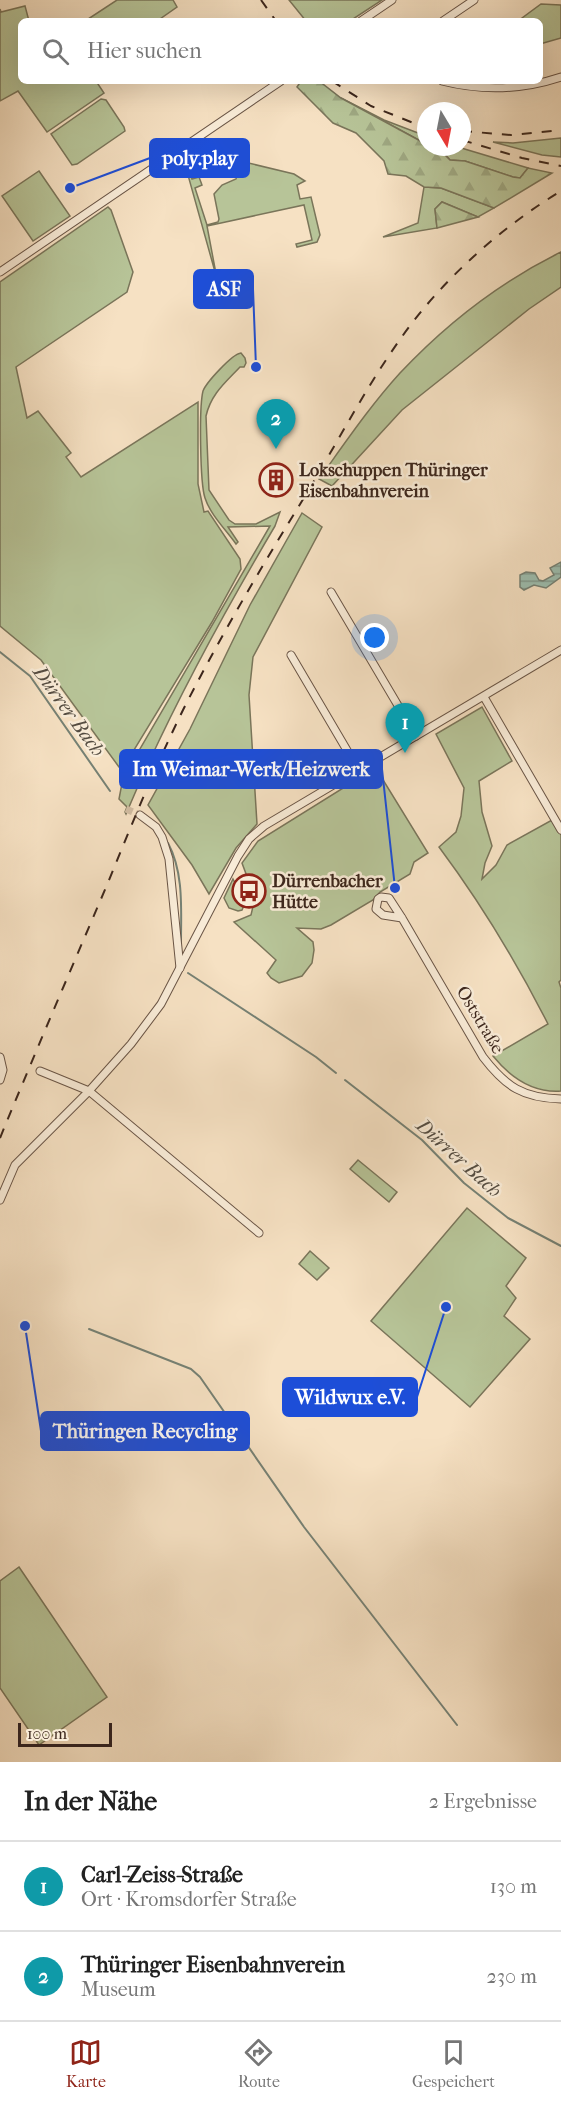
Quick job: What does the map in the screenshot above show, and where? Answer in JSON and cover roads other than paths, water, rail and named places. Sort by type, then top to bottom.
[{"type":"street","points":[[365,18],[392,0]]},
{"type":"street","points":[[447,18],[474,0]]},
{"type":"street","points":[[543,82],[561,77]]},
{"type":"street","points":[[0,272],[277,84]]},
{"type":"street","points":[[463,84],[492,88],[534,84]]},
{"type":"street","points":[[331,592],[416,736]]},
{"type":"street","points":[[0,1200],[15,1165],[89,1091],[131,1044],[161,1004],[249,839],[264,826],[358,769],[561,650]]},
{"type":"street","points":[[291,655],[358,769]]},
{"type":"street","points":[[484,697],[559,819],[561,830]]},
{"type":"street","points":[[140,815],[156,827],[169,859],[180,968]]},
{"type":"street","name":"Oststraße","points":[[402,918],[483,1057],[495,1072],[520,1091],[536,1097],[561,1099]]},
{"type":"street","points":[[0,1057],[3,1070],[0,1080]]},
{"type":"street","points":[[40,1071],[89,1091],[259,1233]]},
{"type":"waterway","name":"Dürrer Bach","points":[[0,652],[30,676],[110,791]]},
{"type":"waterway","name":"Dürrer Bach","points":[[168,843],[177,866],[179,879],[181,942]]},
{"type":"waterway","name":"Dürrer Bach","points":[[188,973],[316,1057],[336,1073]]},
{"type":"waterway","name":"Dürrer Bach","points":[[345,1080],[422,1140],[464,1183],[508,1218],[561,1246]]},
{"type":"waterway","points":[[89,1329],[191,1369],[200,1377],[304,1527],[457,1725]]},
{"type":"tunnel","points":[[126,809],[140,815]]},
{"type":"railway","points":[[261,0],[274,18]]},
{"type":"railway","points":[[337,84],[371,106],[417,124]]},
{"type":"railway","points":[[471,132],[511,135],[561,130]]},
{"type":"railway","points":[[471,143],[522,158],[561,166]]},
{"type":"railway","points":[[0,1138],[163,753],[197,683],[255,578],[375,378],[417,317],[454,276],[494,238],[561,191]]},
{"type":"place","name":"poly.play","points":[[70,188]]},
{"type":"place","name":"ASF","points":[[256,367]]},
{"type":"place","name":"Thüringer Eisenbahnverein","points":[[276,449]]},
{"type":"place","name":"Lokschuppen Thüringer Eisenbahnverein","points":[[276,480]]},
{"type":"place","name":"Carl-Zeiss-Straße","points":[[405,753]]},
{"type":"place","name":"Im Weimar-Werk/Heizwerk","points":[[395,888]]},
{"type":"place","name":"Dürrenbacher Hütte","points":[[249,891]]},
{"type":"place","name":"Wildwux e.V.","points":[[446,1307]]},
{"type":"place","name":"Thüringen Recycling","points":[[25,1326]]}]
